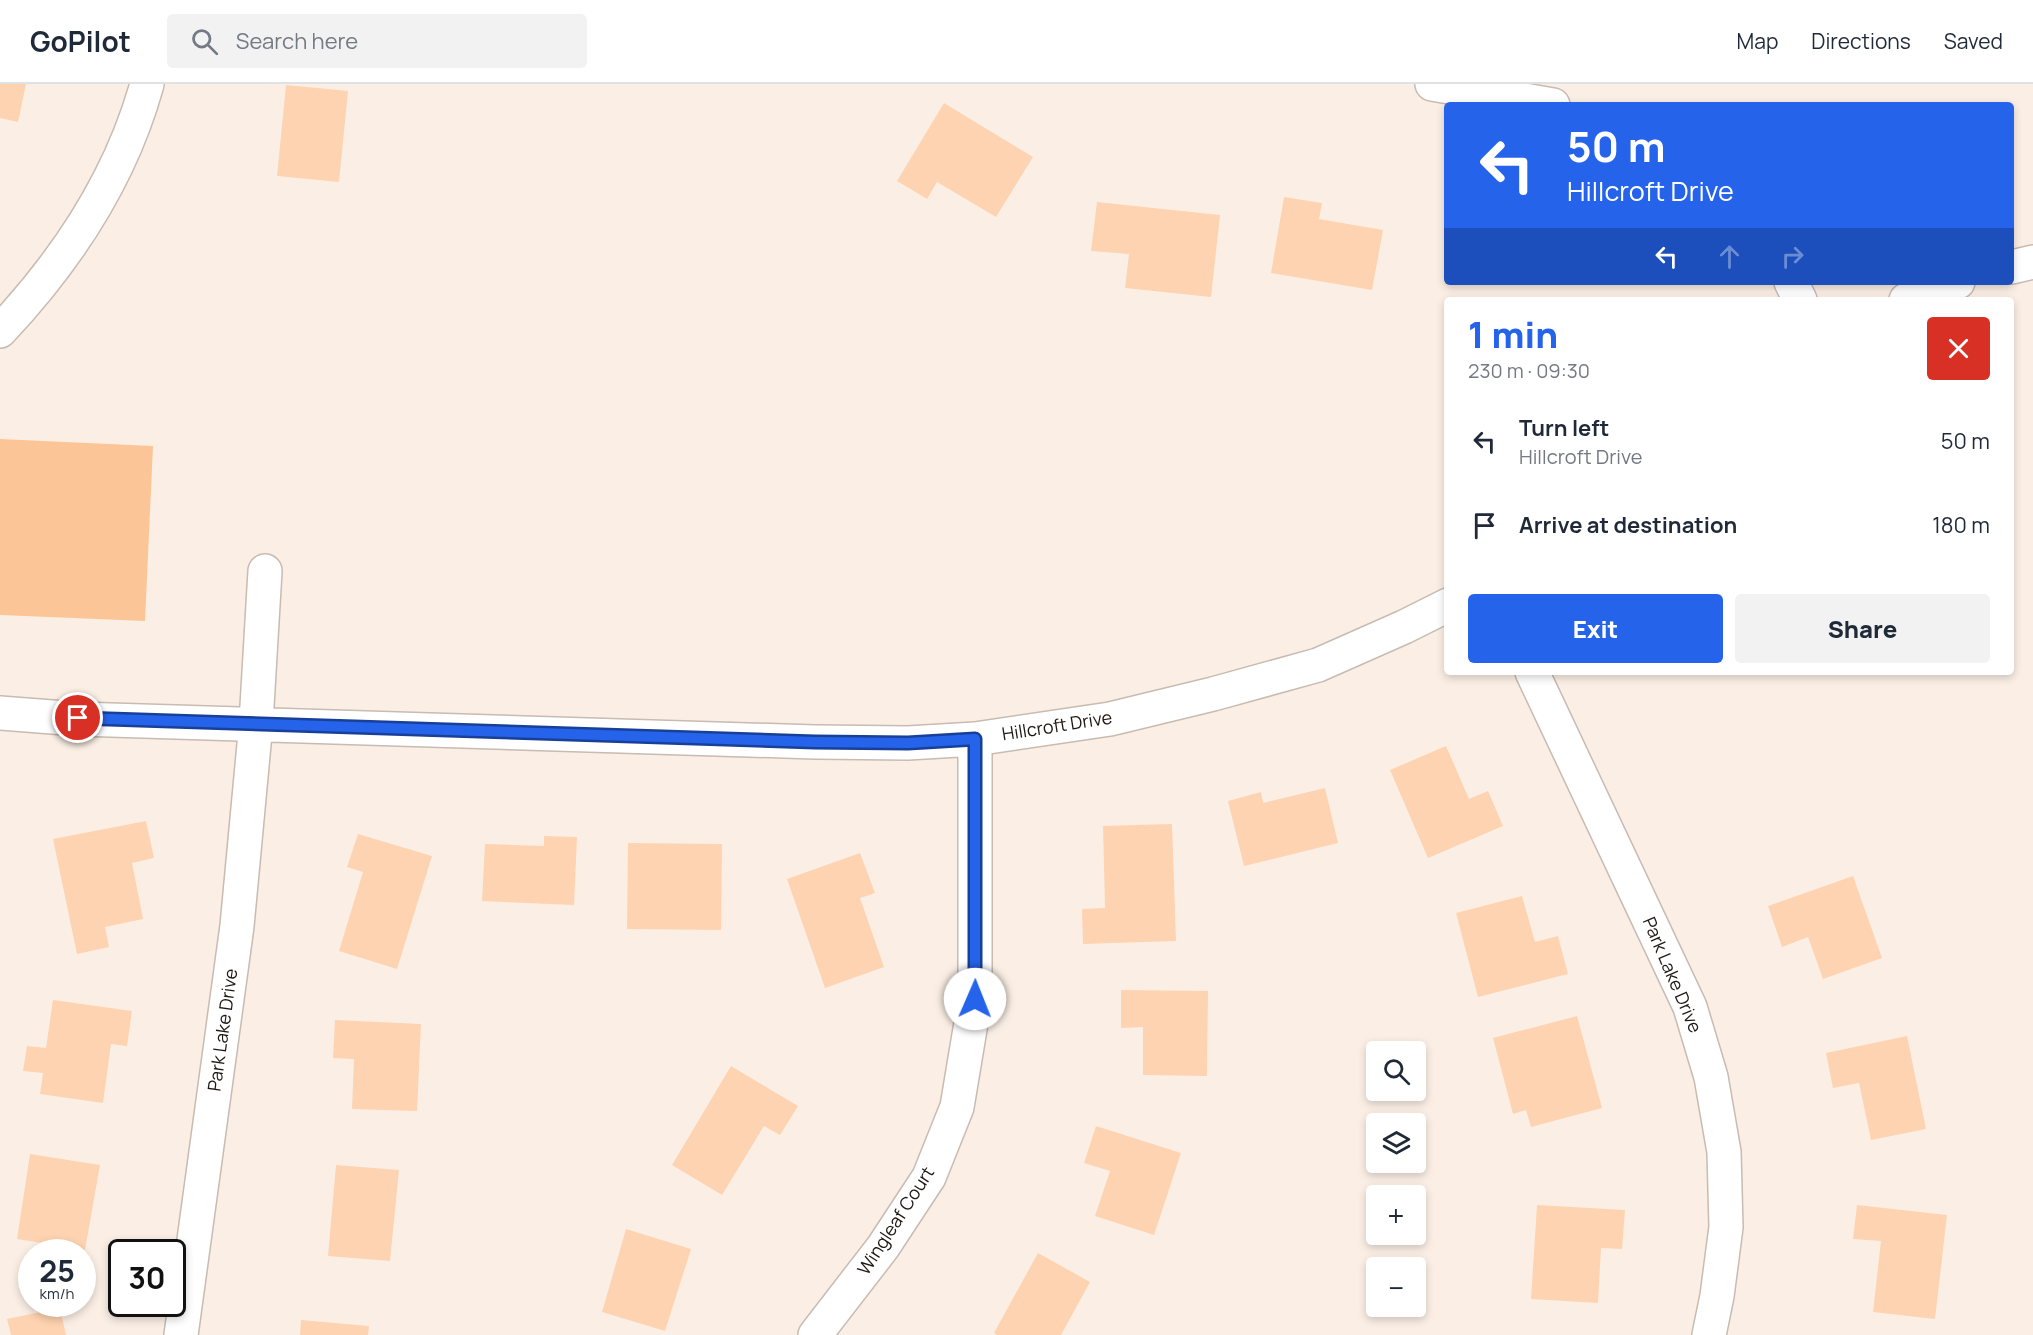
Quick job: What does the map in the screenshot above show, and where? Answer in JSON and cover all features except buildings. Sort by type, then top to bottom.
[{"type":"street","points":[[0,331],[44,282],[83,226],[110,178],[147,84]]},
{"type":"street","points":[[1432,84],[1510,90],[1544,102]]},
{"type":"street","points":[[2014,267],[2033,262]]},
{"type":"street","points":[[1915,297],[1949,285]]},
{"type":"street","name":"Park Lake Drive","points":[[181,1335],[237,926],[256,723],[265,571]]},
{"type":"street","name":"Hillcroft Drive","points":[[0,713],[78,718],[815,742],[908,743],[975,739],[1110,719],[1308,668],[1404,627],[1444,607]]},
{"type":"street","name":"Park Lake Drive","points":[[1533,675],[1690,1006],[1711,1077],[1724,1152],[1726,1227],[1718,1296],[1709,1335]]},
{"type":"street","name":"Wingleaf Court","points":[[815,1335],[883,1247],[929,1177],[957,1107],[975,999],[975,739]]},
{"type":"shaded area","points":[[0,439],[153,446],[145,621],[0,615]]},
{"type":"route","points":[[78,718],[815,742],[908,743],[975,739],[975,999]]}]
